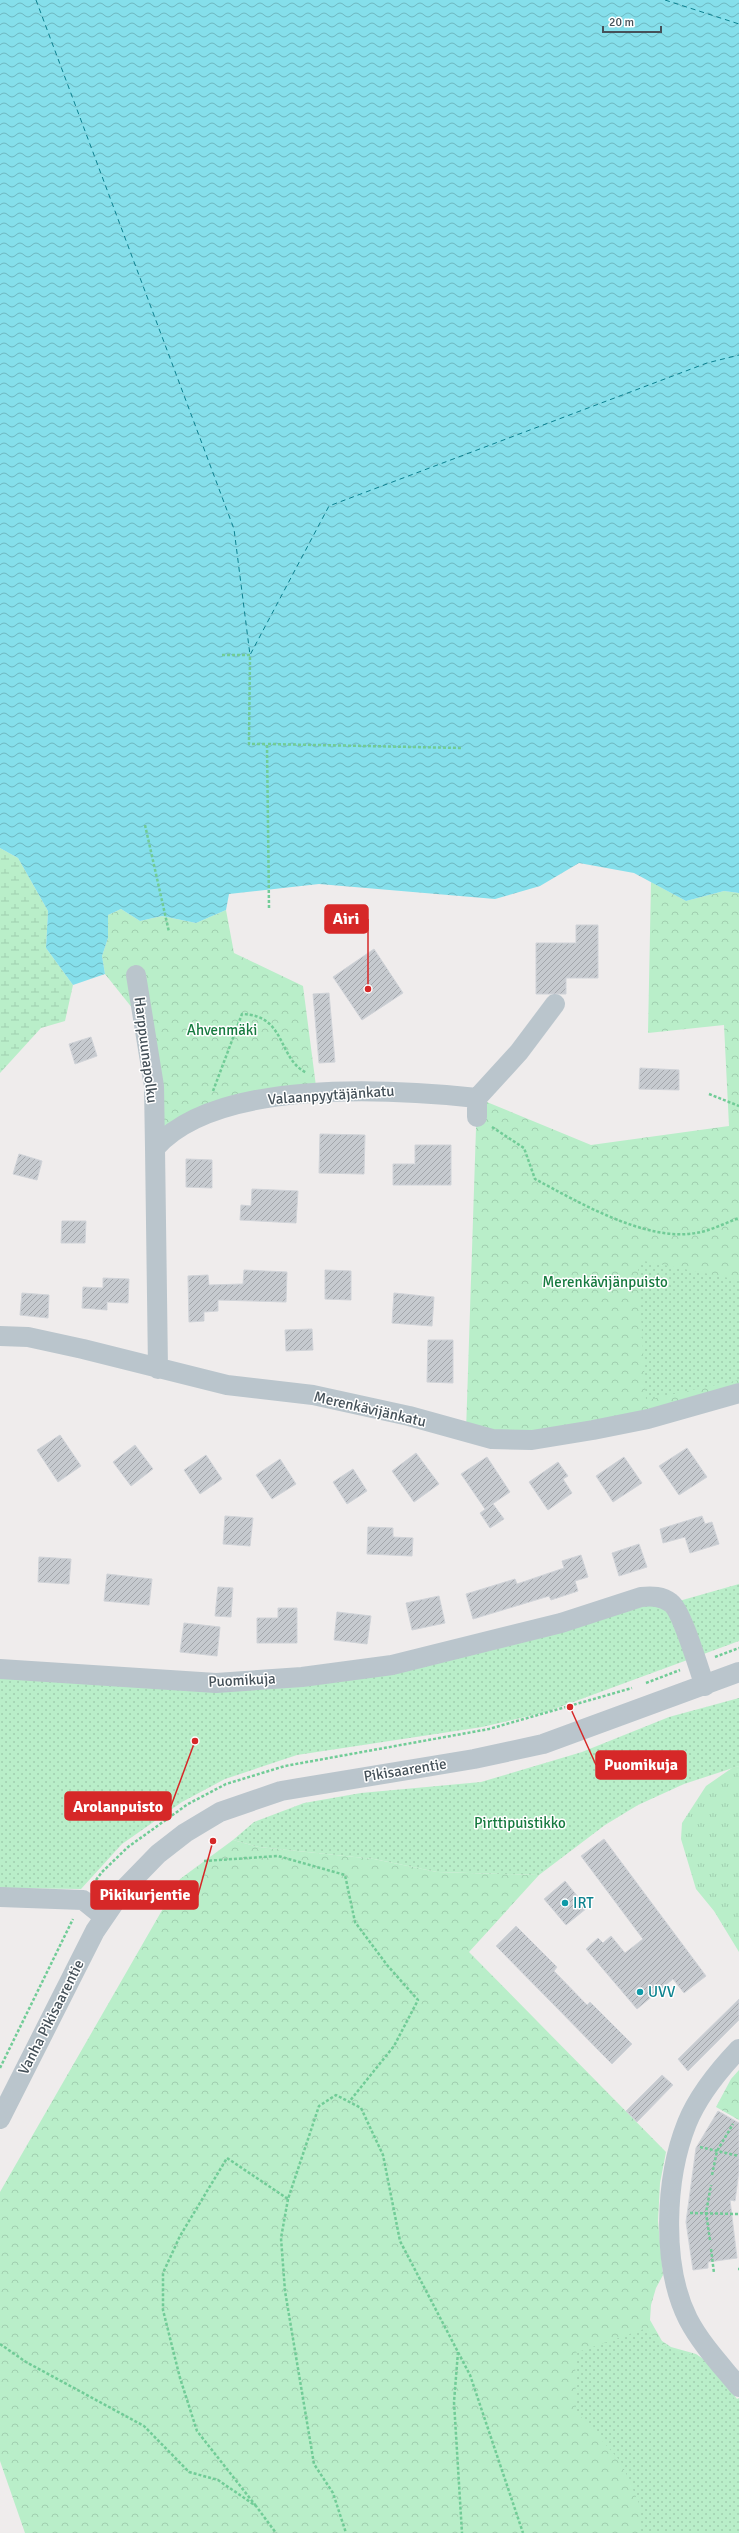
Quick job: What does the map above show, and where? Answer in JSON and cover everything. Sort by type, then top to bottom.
[{"type":"street","name":"Harppuunapolku","points":[[136,975],[154,1086],[155,1148]]},
{"type":"street","points":[[477,1107],[555,1004]]},
{"type":"street","name":"Valaanpyytäjänkatu","points":[[155,1148],[171,1132],[201,1115],[242,1103],[300,1094],[410,1091],[477,1107]]},
{"type":"street","points":[[155,1148],[158,1368]]},
{"type":"street","name":"Merenkävijänkatu","points":[[0,1336],[28,1337],[83,1349],[227,1385],[313,1395],[409,1416],[492,1439],[532,1440],[593,1430],[648,1419],[739,1393]]},
{"type":"street","name":"Puomikuja","points":[[0,1669],[216,1683],[302,1677],[392,1665],[561,1623],[641,1597],[655,1596],[666,1599],[676,1608],[705,1686]]},
{"type":"street","name":"Pikisaarentie","points":[[104,1917],[123,1890],[158,1854],[185,1833],[226,1809],[282,1791],[474,1759],[543,1744],[705,1686],[739,1672]]},
{"type":"street","points":[[0,1897],[83,1900],[104,1917]]},
{"type":"street","name":"Vanha Pikisaarentie","points":[[0,2119],[94,1931],[104,1917]]},
{"type":"street","points":[[739,2049],[717,2076],[687,2121],[674,2170],[670,2234],[680,2298],[688,2319],[699,2338],[739,2387]]},
{"type":"path","points":[[222,655],[250,655],[249,744],[463,748]]},
{"type":"path","points":[[267,744],[269,908]]},
{"type":"path","points":[[146,825],[169,932]]},
{"type":"path","points":[[201,1115],[217,1082],[242,1014],[256,1014],[275,1027],[298,1069],[312,1076]]},
{"type":"path","points":[[709,1094],[739,1106]]},
{"type":"path","points":[[477,1107],[524,1148],[535,1179],[595,1211],[658,1233],[696,1234],[739,1218]]},
{"type":"path","points":[[204,1862],[278,1856],[345,1875],[355,1922],[387,1965],[418,2000],[394,2046],[349,2102]]},
{"type":"path","points":[[346,2533],[333,2492],[314,2464],[285,2291],[281,2238],[288,2199],[319,2106],[336,2095],[361,2108],[383,2155],[400,2241],[470,2375],[523,2533]]},
{"type":"path","points":[[712,2175],[717,2151],[733,2124]]},
{"type":"path","points":[[698,2147],[739,2156]]},
{"type":"path","points":[[276,2533],[196,2431],[180,2378],[164,2310],[163,2273],[180,2236],[227,2158],[288,2199]]},
{"type":"path","points":[[710,2186],[706,2213],[710,2240]]},
{"type":"path","points":[[688,2213],[739,2214]]},
{"type":"path","points":[[711,2249],[714,2273]]},
{"type":"path","points":[[0,2344],[26,2362],[144,2426],[189,2472],[218,2480],[256,2506]]},
{"type":"path","points":[[458,2351],[454,2402],[462,2533]]},
{"type":"green space","points":[[0,848],[18,858],[48,911],[46,948],[73,985],[65,1021],[41,1028],[0,1073]]},
{"type":"green space","name":"Merenkävijänpuisto","points":[[651,882],[686,901],[724,891],[739,893],[739,1393],[593,1430],[466,1432],[477,1098],[591,1145],[729,1126],[724,1025],[648,1033]]},
{"type":"green space","name":"Ahvenmäki","points":[[121,909],[140,921],[162,916],[196,923],[226,910],[234,953],[303,986],[317,1094],[242,1103],[162,1140],[145,1024],[105,974],[102,956],[108,938],[108,915]]},
{"type":"green space","points":[[644,1261],[739,1280],[739,1380],[646,1400],[638,1267]]},
{"type":"green space","points":[[739,1584],[739,1641],[546,1712],[482,1727],[297,1755],[225,1779],[182,1802],[122,1844],[81,1889],[0,1888],[0,1674],[309,1681],[623,1608],[672,1603]]},
{"type":"green space","name":"Pirttipuistikko","points":[[739,1698],[739,1766],[684,1784],[638,1805],[605,1825],[539,1875],[437,1872],[374,1859],[259,1847],[233,1840],[254,1822],[304,1803],[361,1793],[481,1782],[582,1752],[669,1717]]},
{"type":"green space","points":[[739,1766],[739,1952],[714,1911],[696,1889],[681,1839],[682,1823],[706,1786],[732,1768]]},
{"type":"green space","points":[[233,1840],[259,1847],[374,1859],[437,1872],[539,1875],[469,1952],[666,2152],[660,2183],[658,2221],[663,2275],[656,2288],[651,2305],[650,2320],[662,2341],[671,2347],[696,2354],[709,2363],[737,2399],[739,2398],[739,2533],[25,2533],[0,2461],[0,2192],[180,1879]]},
{"type":"green space","points":[[739,2070],[739,2120],[716,2107],[731,2079]]},
{"type":"green space","points":[[647,2328],[661,2344],[695,2357],[709,2365],[736,2401],[739,2400],[739,2533],[639,2533],[641,2508],[621,2462],[576,2411],[575,2353]]},
{"type":"water","points":[[0,0],[739,0],[739,893],[724,891],[686,901],[634,873],[579,863],[540,886],[495,899],[319,884],[229,894],[226,910],[196,923],[162,916],[140,921],[121,909],[108,915],[108,938],[102,956],[105,974],[73,985],[46,948],[48,911],[18,858],[0,848]]},
{"type":"building","points":[[576,925],[598,925],[598,978],[566,978],[566,994],[536,994],[536,943],[576,943]]},
{"type":"building","points":[[374,949],[403,993],[362,1020],[333,977]]},
{"type":"building","points":[[329,993],[335,1062],[319,1063],[313,994]]},
{"type":"building","points":[[91,1037],[97,1056],[75,1064],[69,1044]]},
{"type":"building","points":[[640,1068],[679,1070],[679,1090],[639,1089]]},
{"type":"building","points":[[320,1134],[365,1135],[364,1174],[319,1173]]},
{"type":"building","points":[[415,1145],[451,1145],[451,1185],[393,1185],[393,1164],[415,1164]]},
{"type":"building","points":[[19,1154],[42,1161],[37,1180],[13,1174]]},
{"type":"building","points":[[186,1159],[212,1160],[212,1188],[186,1187]]},
{"type":"building","points":[[252,1189],[298,1191],[296,1223],[240,1220],[241,1205],[251,1206]]},
{"type":"building","points":[[62,1221],[86,1221],[85,1243],[61,1243]]},
{"type":"building","points":[[244,1270],[287,1272],[286,1302],[218,1300],[218,1311],[204,1312],[204,1321],[189,1322],[188,1276],[208,1275],[209,1285],[243,1284]]},
{"type":"building","points":[[325,1270],[351,1271],[351,1300],[325,1299]]},
{"type":"building","points":[[103,1278],[129,1279],[128,1303],[107,1302],[107,1310],[82,1308],[83,1287],[103,1288]]},
{"type":"building","points":[[22,1293],[49,1295],[48,1318],[20,1315]]},
{"type":"building","points":[[394,1293],[434,1297],[432,1326],[392,1323]]},
{"type":"building","points":[[312,1329],[313,1350],[286,1351],[285,1330]]},
{"type":"building","points":[[428,1340],[453,1340],[453,1383],[427,1382]]},
{"type":"building","points":[[60,1435],[81,1466],[58,1482],[37,1450]]},
{"type":"building","points":[[135,1445],[153,1469],[131,1486],[113,1462]]},
{"type":"building","points":[[687,1448],[707,1477],[679,1495],[659,1466]]},
{"type":"building","points":[[416,1453],[439,1484],[414,1502],[392,1471]]},
{"type":"building","points":[[206,1455],[222,1479],[200,1494],[184,1470]]},
{"type":"building","points":[[487,1457],[510,1492],[485,1509],[461,1474]]},
{"type":"building","points":[[624,1457],[642,1483],[613,1502],[596,1476]]},
{"type":"building","points":[[280,1459],[296,1484],[272,1499],[256,1475]]},
{"type":"building","points":[[558,1462],[568,1476],[563,1479],[572,1493],[548,1510],[529,1482]]},
{"type":"building","points":[[353,1469],[367,1491],[347,1504],[333,1482]]},
{"type":"building","points":[[493,1504],[504,1519],[490,1528],[480,1513]]},
{"type":"building","points":[[225,1516],[253,1518],[250,1546],[223,1544]]},
{"type":"building","points":[[702,1516],[705,1524],[712,1522],[719,1544],[690,1553],[685,1537],[663,1543],[660,1529]]},
{"type":"building","points":[[368,1527],[393,1528],[393,1537],[413,1538],[412,1556],[367,1554]]},
{"type":"building","points":[[639,1544],[647,1567],[619,1576],[612,1553]]},
{"type":"building","points":[[581,1555],[588,1577],[575,1581],[578,1591],[551,1600],[549,1596],[473,1619],[466,1594],[515,1579],[517,1584],[564,1568],[562,1561]]},
{"type":"building","points":[[39,1557],[71,1559],[69,1584],[38,1582]]},
{"type":"building","points":[[107,1574],[152,1579],[149,1605],[104,1601]]},
{"type":"building","points":[[218,1587],[233,1588],[231,1617],[215,1616]]},
{"type":"building","points":[[439,1596],[445,1623],[412,1630],[406,1603]]},
{"type":"building","points":[[278,1608],[297,1608],[297,1643],[257,1643],[257,1618],[278,1618]]},
{"type":"building","points":[[337,1612],[371,1616],[367,1644],[334,1640]]},
{"type":"building","points":[[184,1623],[220,1627],[217,1656],[180,1652]]},
{"type":"building","points":[[604,1839],[706,1976],[684,1993],[673,1979],[637,2009],[586,1949],[598,1938],[603,1943],[611,1936],[625,1953],[643,1939],[581,1856]]},
{"type":"building","name":"IRT","points":[[565,1881],[587,1908],[566,1925],[544,1899]]},
{"type":"building","points":[[516,1926],[557,1967],[554,1971],[587,2005],[590,2002],[632,2044],[612,2064],[496,1946]]},
{"type":"building","points":[[739,1999],[739,2020],[688,2071],[678,2059]]},
{"type":"building","points":[[662,2075],[673,2085],[637,2122],[626,2111]]},
{"type":"building","points":[[718,2111],[739,2123],[739,2171],[735,2201],[730,2200],[737,2258],[708,2262],[708,2268],[693,2270],[686,2222],[696,2148]]},
{"type":"ferry route","points":[[36,0],[234,529],[250,655],[329,506],[707,363],[739,355]]},
{"type":"ferry route","points":[[665,0],[739,24]]},
{"type":"place","name":"Airi","points":[[368,989]]},
{"type":"place","name":"Puomikuja","points":[[570,1707]]},
{"type":"place","name":"Arolanpuisto","points":[[195,1741]]},
{"type":"place","name":"Pikikurjentie","points":[[213,1841]]},
{"type":"place","name":"IRT","points":[[565,1903]]},
{"type":"place","name":"UVV","points":[[640,1992]]}]
